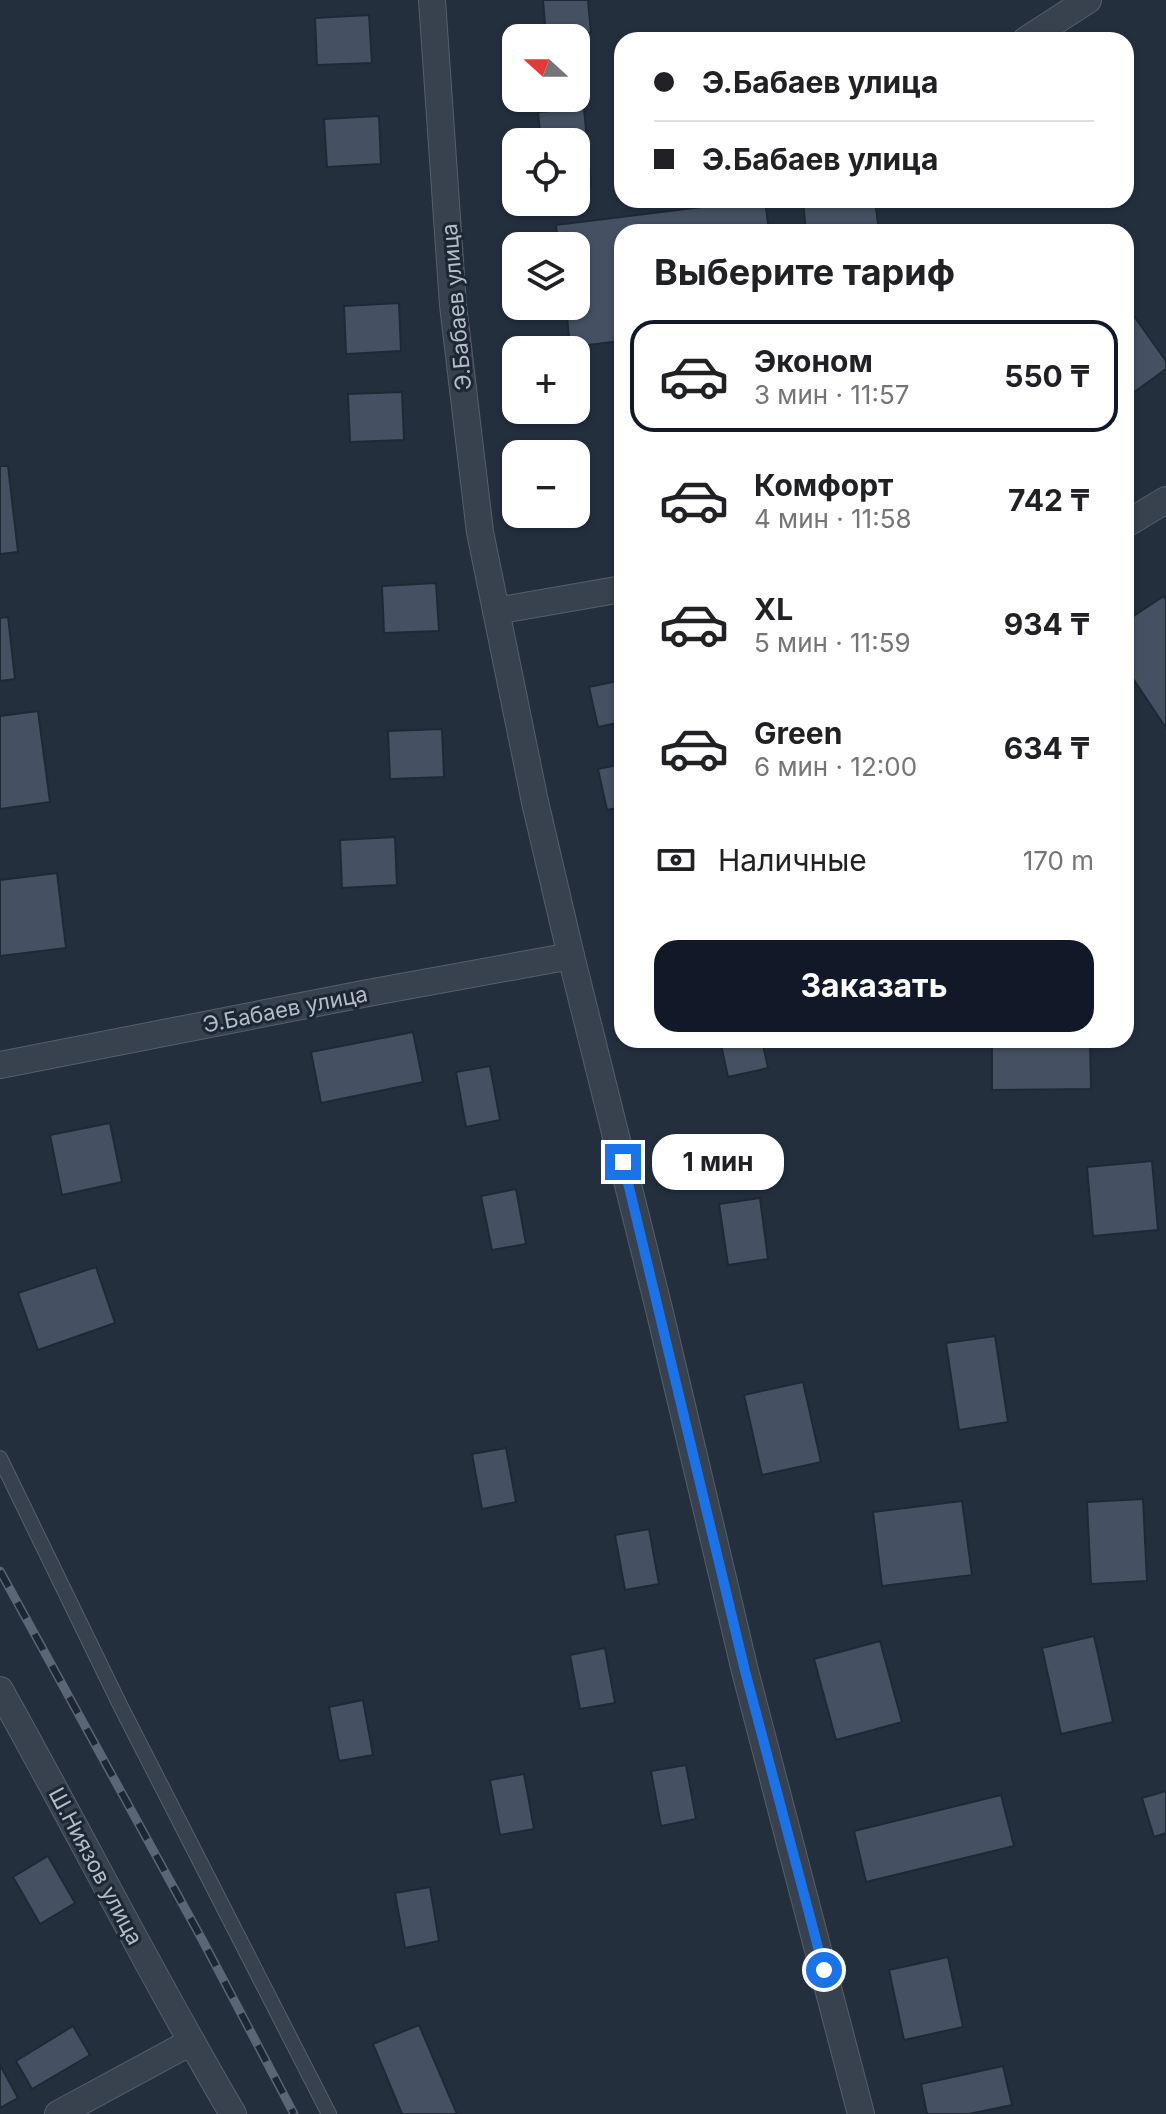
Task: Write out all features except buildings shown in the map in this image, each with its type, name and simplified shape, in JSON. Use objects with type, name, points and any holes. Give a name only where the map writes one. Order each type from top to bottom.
[{"type":"street","name":"Э.Бабаев улица","points":[[432,0],[453,305],[480,532],[496,611],[535,802],[571,956],[745,1671],[861,2114]]},
{"type":"street","points":[[1038,32],[1088,0]]},
{"type":"street","points":[[1134,519],[1166,500]]},
{"type":"street","points":[[496,611],[614,590]]},
{"type":"street","name":"Э.Бабаев улица","points":[[0,1065],[571,956]]},
{"type":"street","name":"Ш.Ниязов улица","points":[[0,1690],[233,2114]]},
{"type":"street","points":[[58,2114],[191,2042]]},
{"type":"lane","points":[[0,1458],[120,1705],[329,2114]]},
{"type":"railway","points":[[0,1571],[294,2114]]},
{"type":"route","points":[[623,1162],[745,1671],[824,1970]]}]
